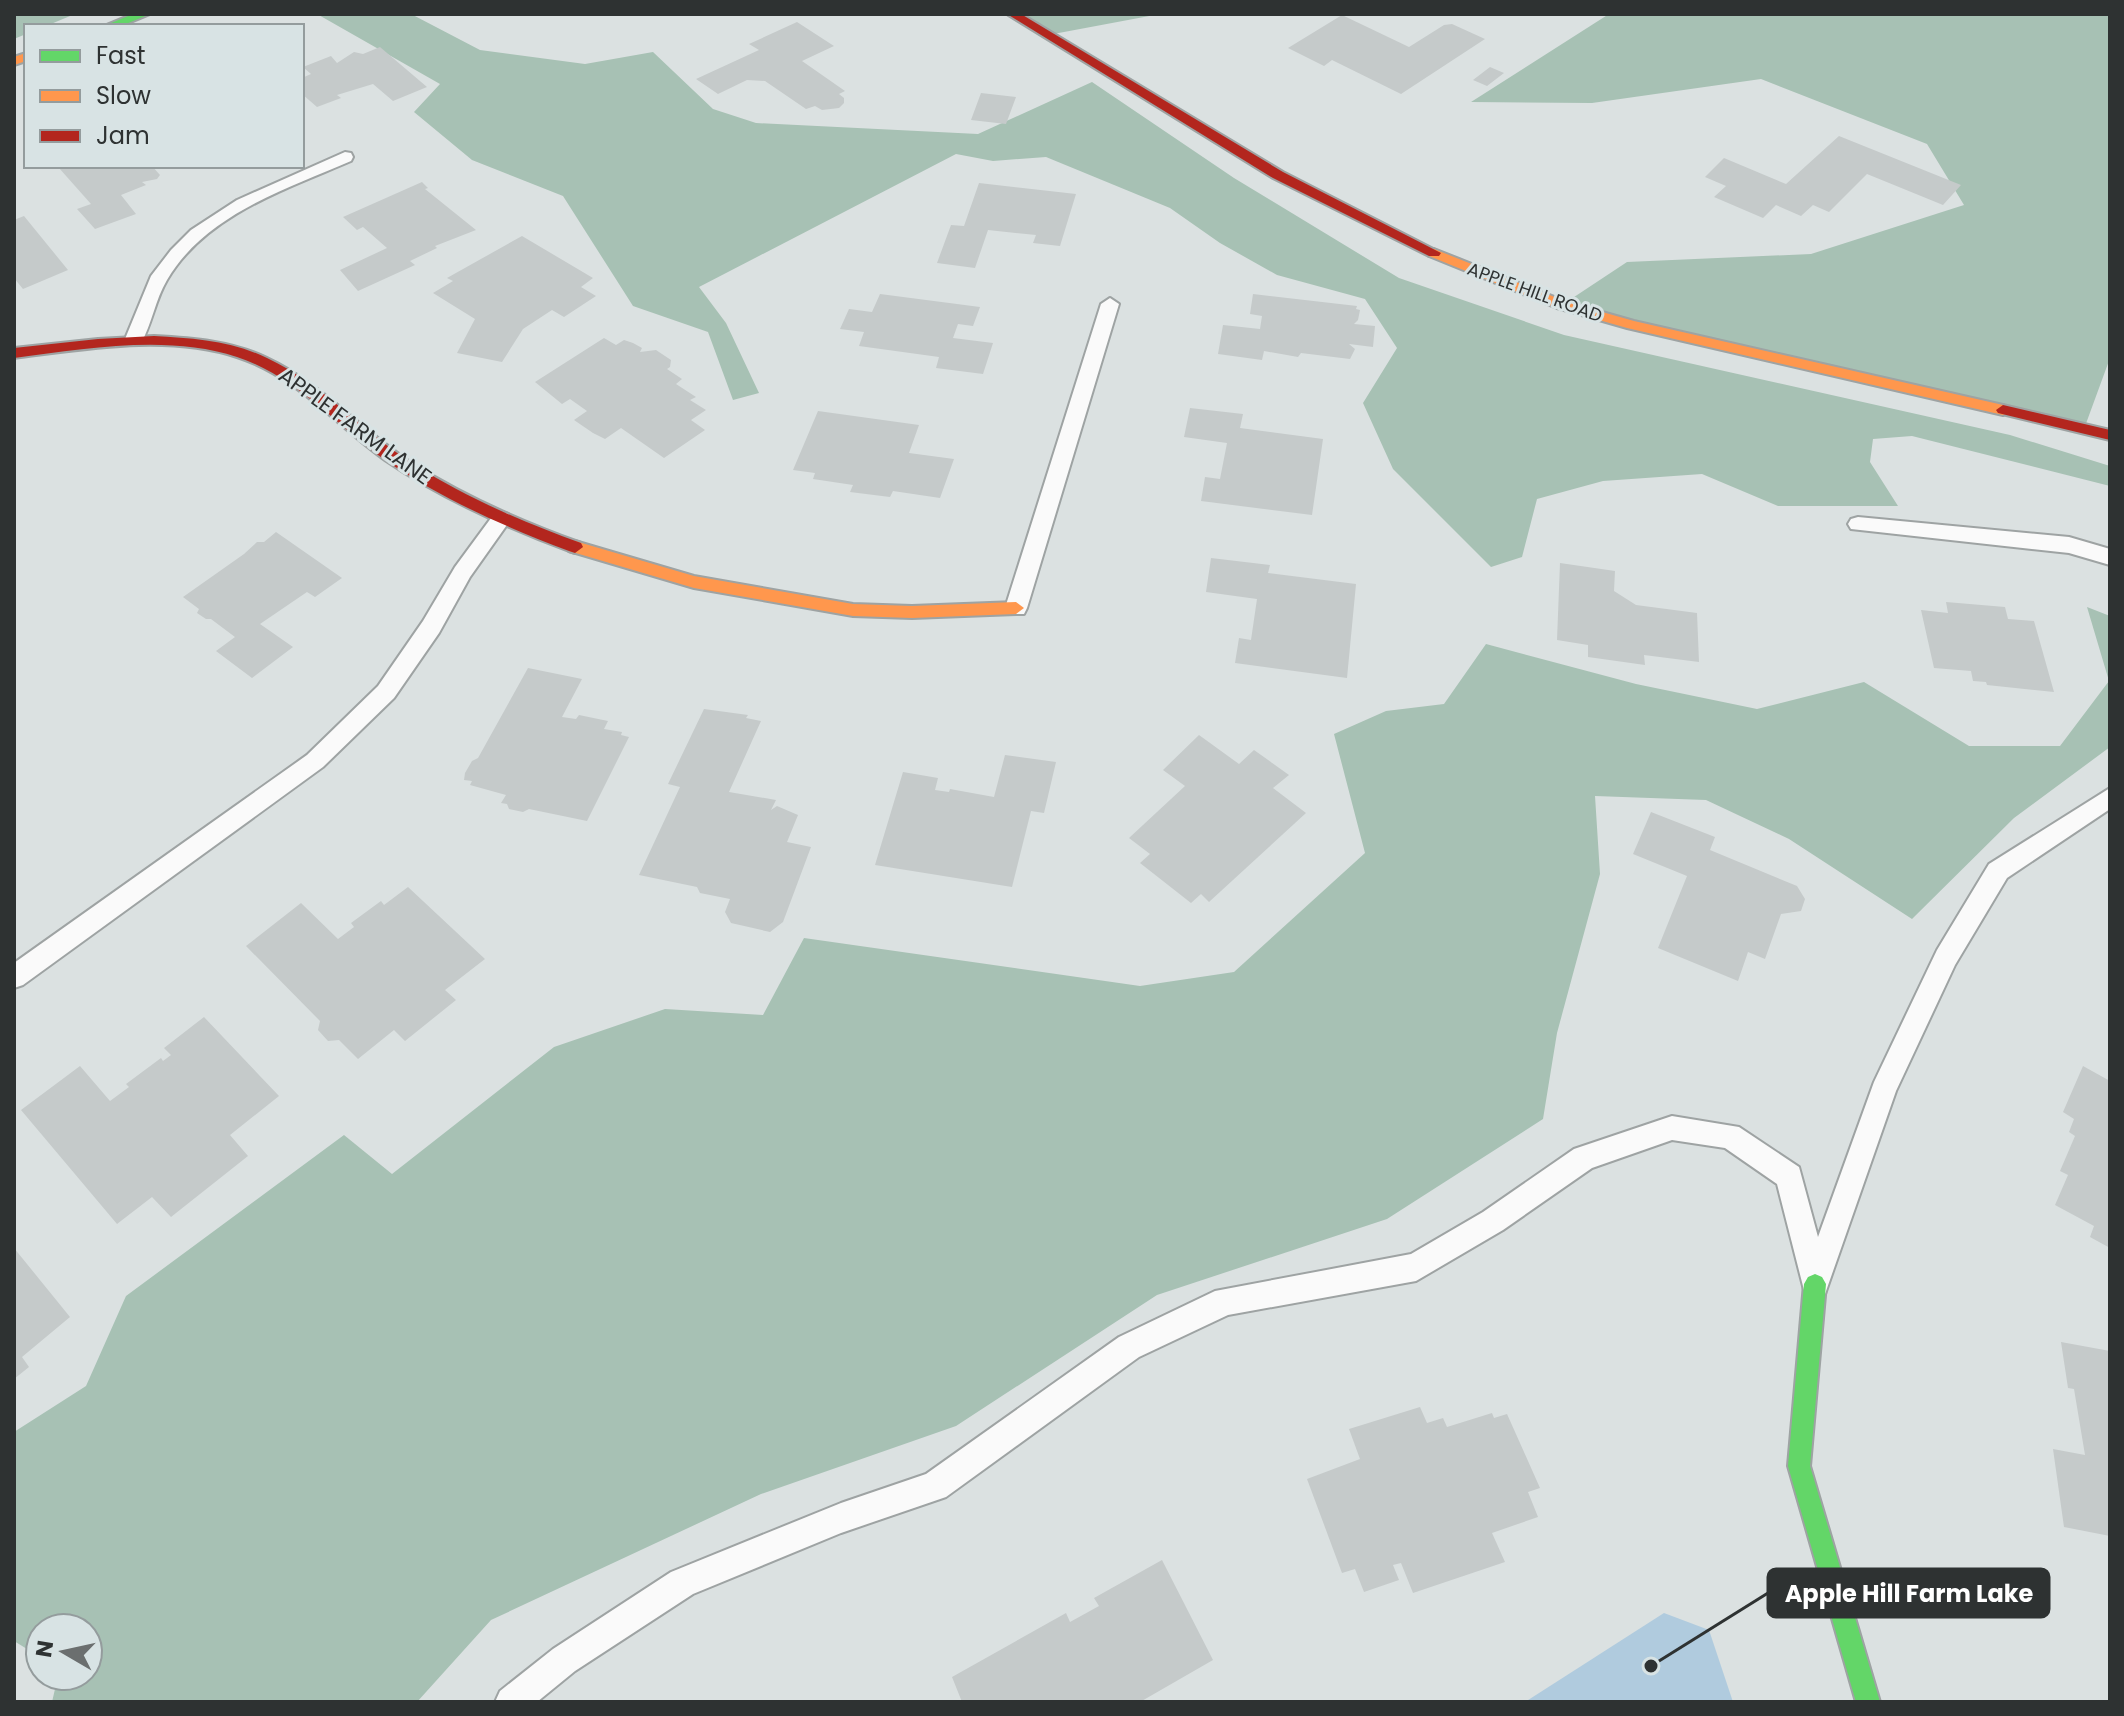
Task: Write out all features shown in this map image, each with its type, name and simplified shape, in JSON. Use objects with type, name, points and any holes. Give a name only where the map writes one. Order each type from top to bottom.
[{"type":"street","points":[[116,24],[144,14]]},
{"type":"street","name":"APPLE HILL ROAD","points":[[1013,14],[1278,175],[1480,274],[1562,305],[1632,325],[2110,435]]},
{"type":"street","name":"APPLE FARM LANE","points":[[14,353],[100,340],[204,343],[243,353],[277,368],[302,384],[373,443],[426,479],[501,519],[590,554],[642,570],[756,596],[877,612],[1016,608]]},
{"type":"street","points":[[1815,1284],[1799,1466],[1868,1702]]},
{"type":"lane","points":[[134,339],[159,277],[193,235],[242,204],[345,157]]},
{"type":"lane","points":[[1016,608],[1110,304]]},
{"type":"lane","points":[[14,977],[315,761],[386,692],[431,627],[462,572],[501,519]]},
{"type":"lane","points":[[1858,524],[2069,545],[2110,557]]},
{"type":"lane","points":[[1815,1284],[1883,1090],[1946,958],[1998,871],[2110,797]]},
{"type":"lane","points":[[511,1702],[564,1660],[682,1583],[841,1518],[935,1486],[1129,1347],[1225,1301],[1416,1267],[1493,1221],[1584,1158],[1672,1128],[1730,1136],[1789,1176],[1815,1284]]},
{"type":"green space","points":[[14,14],[75,14],[51,24],[24,24],[24,35],[14,39]]},
{"type":"green space","points":[[317,14],[411,14],[480,50],[585,64],[653,52],[713,109],[756,123],[978,134],[1092,82],[1234,178],[1399,278],[1564,335],[2010,435],[2110,466],[2110,486],[1912,436],[1873,439],[1870,462],[1898,506],[1778,506],[1702,474],[1603,481],[1537,499],[1522,557],[1491,567],[1393,469],[1363,403],[1397,348],[1365,299],[1277,275],[1220,243],[1170,208],[1046,157],[993,161],[956,154],[699,287],[726,323],[759,393],[733,400],[708,332],[633,306],[563,196],[472,160],[414,112],[440,84]]},
{"type":"green space","points":[[1013,14],[1160,14],[1048,35]]},
{"type":"green space","points":[[1609,14],[2110,14],[2110,358],[2084,429],[1562,305],[1627,262],[1811,254],[1964,205],[1927,144],[1761,79],[1592,103],[1471,102]]},
{"type":"green space","points":[[2087,607],[2110,616],[2110,747],[2014,818],[1912,919],[1789,839],[1706,800],[1595,796],[1600,874],[1557,1033],[1543,1119],[1387,1219],[1157,1295],[956,1426],[761,1494],[491,1620],[417,1702],[52,1702],[54,1692],[104,1692],[104,1612],[24,1612],[24,1647],[14,1641],[14,1432],[86,1386],[126,1296],[344,1135],[392,1174],[554,1047],[665,1009],[763,1015],[804,938],[1140,986],[1234,972],[1365,853],[1334,734],[1386,711],[1444,704],[1486,644],[1636,684],[1757,709],[1864,682],[1969,746],[2060,746],[2109,681]]},
{"type":"water","points":[[1664,1613],[1709,1630],[1733,1702],[1525,1702]]},
{"type":"building","points":[[1342,15],[1409,47],[1444,25],[1452,24],[1485,39],[1401,94],[1332,60],[1324,66],[1288,48]]},
{"type":"building","points":[[797,22],[834,46],[802,61],[845,91],[839,94],[844,98],[844,103],[839,108],[822,110],[815,106],[806,109],[765,81],[747,80],[718,94],[696,79],[759,50],[749,44]]},
{"type":"building","points":[[380,47],[427,87],[393,101],[373,84],[337,95],[341,98],[317,107],[304,96],[304,77],[311,74],[304,67],[331,56],[337,63],[354,52],[363,54]]},
{"type":"building","points":[[1490,67],[1504,73],[1487,86],[1473,80]]},
{"type":"building","points":[[981,93],[1016,97],[1006,124],[971,120]]},
{"type":"building","points":[[1839,136],[1961,185],[1943,205],[1867,174],[1829,212],[1813,205],[1801,216],[1776,205],[1763,218],[1714,197],[1726,186],[1705,177],[1724,158],[1786,184]]},
{"type":"building","points":[[59,168],[154,168],[160,175],[157,179],[142,182],[146,185],[121,195],[136,214],[95,229],[77,209],[91,204]]},
{"type":"building","points":[[422,182],[428,188],[425,189],[476,230],[435,246],[437,248],[410,261],[415,265],[358,291],[340,270],[387,248],[363,227],[357,230],[343,217]]},
{"type":"building","points":[[979,183],[1076,194],[1060,246],[1033,243],[1036,235],[988,230],[975,268],[937,263],[951,225],[964,226]]},
{"type":"building","points":[[24,216],[68,270],[23,289],[14,278],[14,220]]},
{"type":"building","points":[[522,236],[593,278],[581,287],[596,296],[564,317],[552,310],[523,329],[502,362],[457,353],[475,319],[433,293],[453,281],[447,278]]},
{"type":"building","points":[[880,294],[980,307],[973,326],[958,324],[953,338],[993,343],[983,374],[936,368],[939,357],[859,346],[864,332],[840,329],[849,309],[872,312]]},
{"type":"building","points":[[1253,294],[1357,306],[1356,309],[1360,310],[1354,324],[1375,326],[1373,347],[1349,344],[1355,349],[1350,359],[1301,353],[1298,357],[1264,351],[1262,360],[1218,354],[1223,325],[1260,329],[1262,316],[1250,314]]},
{"type":"building","points":[[604,338],[616,345],[624,340],[633,343],[642,348],[640,352],[656,350],[671,360],[667,369],[682,379],[676,384],[696,397],[690,400],[706,410],[691,420],[705,430],[664,458],[621,428],[605,439],[593,433],[574,420],[587,411],[570,399],[562,404],[535,382]]},
{"type":"building","points":[[1190,408],[1243,414],[1240,428],[1323,439],[1312,515],[1201,501],[1205,477],[1220,479],[1227,443],[1184,437]]},
{"type":"building","points":[[818,411],[919,425],[909,453],[954,459],[940,498],[893,491],[890,497],[850,492],[853,485],[813,479],[815,473],[793,470]]},
{"type":"building","points":[[276,532],[342,578],[315,597],[307,592],[260,624],[293,647],[252,678],[216,651],[235,637],[211,619],[197,613],[199,609],[183,597],[257,542],[264,542]]},
{"type":"building","points":[[1211,558],[1270,565],[1268,573],[1356,584],[1347,678],[1235,663],[1239,638],[1251,640],[1257,599],[1206,592]]},
{"type":"building","points":[[1560,563],[1615,571],[1614,591],[1636,605],[1697,613],[1699,662],[1644,655],[1645,665],[1588,657],[1588,645],[1557,640]]},
{"type":"building","points":[[1946,602],[2005,607],[2008,619],[2034,621],[2054,692],[1987,685],[1986,682],[1973,681],[1971,671],[1934,668],[1921,610],[1948,613]]},
{"type":"building","points":[[528,668],[582,679],[562,717],[576,719],[579,715],[608,721],[604,729],[622,732],[621,735],[629,737],[587,821],[529,809],[523,812],[509,809],[507,804],[501,803],[506,795],[470,785],[472,781],[464,780],[465,773],[472,761],[478,758]]},
{"type":"building","points":[[704,709],[748,715],[746,718],[761,721],[729,792],[776,800],[771,810],[777,806],[798,815],[787,842],[811,847],[783,922],[770,932],[731,923],[725,912],[730,899],[700,893],[697,887],[639,875],[680,787],[668,784]]},
{"type":"building","points":[[1199,735],[1239,764],[1254,750],[1289,775],[1273,788],[1306,813],[1209,902],[1201,894],[1191,903],[1140,863],[1150,854],[1129,838],[1185,786],[1163,770]]},
{"type":"building","points":[[1005,755],[1056,762],[1044,813],[1031,811],[1012,887],[875,865],[903,772],[938,778],[935,790],[949,792],[950,789],[994,797]]},
{"type":"building","points":[[1651,812],[1715,837],[1710,850],[1797,886],[1805,899],[1801,911],[1781,914],[1765,959],[1748,952],[1738,981],[1658,948],[1687,876],[1633,854]]},
{"type":"building","points":[[408,887],[485,959],[445,990],[456,1000],[405,1041],[394,1030],[358,1059],[339,1040],[328,1041],[318,1030],[320,1021],[246,946],[301,903],[338,939],[354,927],[351,923],[381,901],[384,905]]},
{"type":"building","points":[[204,1017],[279,1096],[230,1135],[248,1156],[171,1217],[152,1197],[117,1224],[21,1110],[80,1066],[110,1101],[129,1087],[126,1084],[161,1058],[163,1061],[171,1055],[164,1048]]},
{"type":"building","points":[[2083,1066],[2110,1081],[2110,1248],[2090,1237],[2094,1226],[2055,1205],[2068,1175],[2060,1171],[2075,1136],[2069,1132],[2074,1119],[2063,1112]]},
{"type":"building","points":[[14,1248],[70,1317],[22,1357],[29,1367],[14,1379]]},
{"type":"building","points":[[2061,1342],[2110,1351],[2110,1536],[2064,1527],[2053,1449],[2085,1455],[2074,1389],[2068,1388]]},
{"type":"building","points":[[1420,1407],[1427,1423],[1443,1418],[1447,1427],[1492,1413],[1494,1418],[1507,1414],[1540,1488],[1528,1492],[1538,1517],[1492,1533],[1505,1562],[1413,1593],[1401,1563],[1393,1565],[1399,1580],[1364,1592],[1355,1569],[1342,1573],[1307,1479],[1360,1459],[1349,1429]]},
{"type":"building","points":[[1162,1560],[1213,1660],[1140,1702],[962,1702],[952,1677],[1066,1613],[1070,1622],[1099,1606],[1094,1598]]},
{"type":"traffic: fast","points":[[116,24],[144,14]]},
{"type":"traffic: fast","points":[[1815,1284],[1799,1466],[1868,1702]]},
{"type":"traffic: slow","points":[[14,61],[24,58]]},
{"type":"traffic: slow","points":[[1434,253],[1562,305],[1632,325],[2003,410]]},
{"type":"traffic: slow","points":[[575,547],[694,582],[853,610],[912,612],[1016,608]]},
{"type":"traffic: jam","points":[[1013,14],[1278,175],[1434,253]]},
{"type":"traffic: jam","points":[[14,353],[126,341],[182,342],[238,352],[280,370],[389,455],[433,483],[502,518],[575,547]]},
{"type":"traffic: jam","points":[[2003,410],[2110,435]]},
{"type":"place","name":"Apple Hill Farm Lake","points":[[1651,1666]]}]
